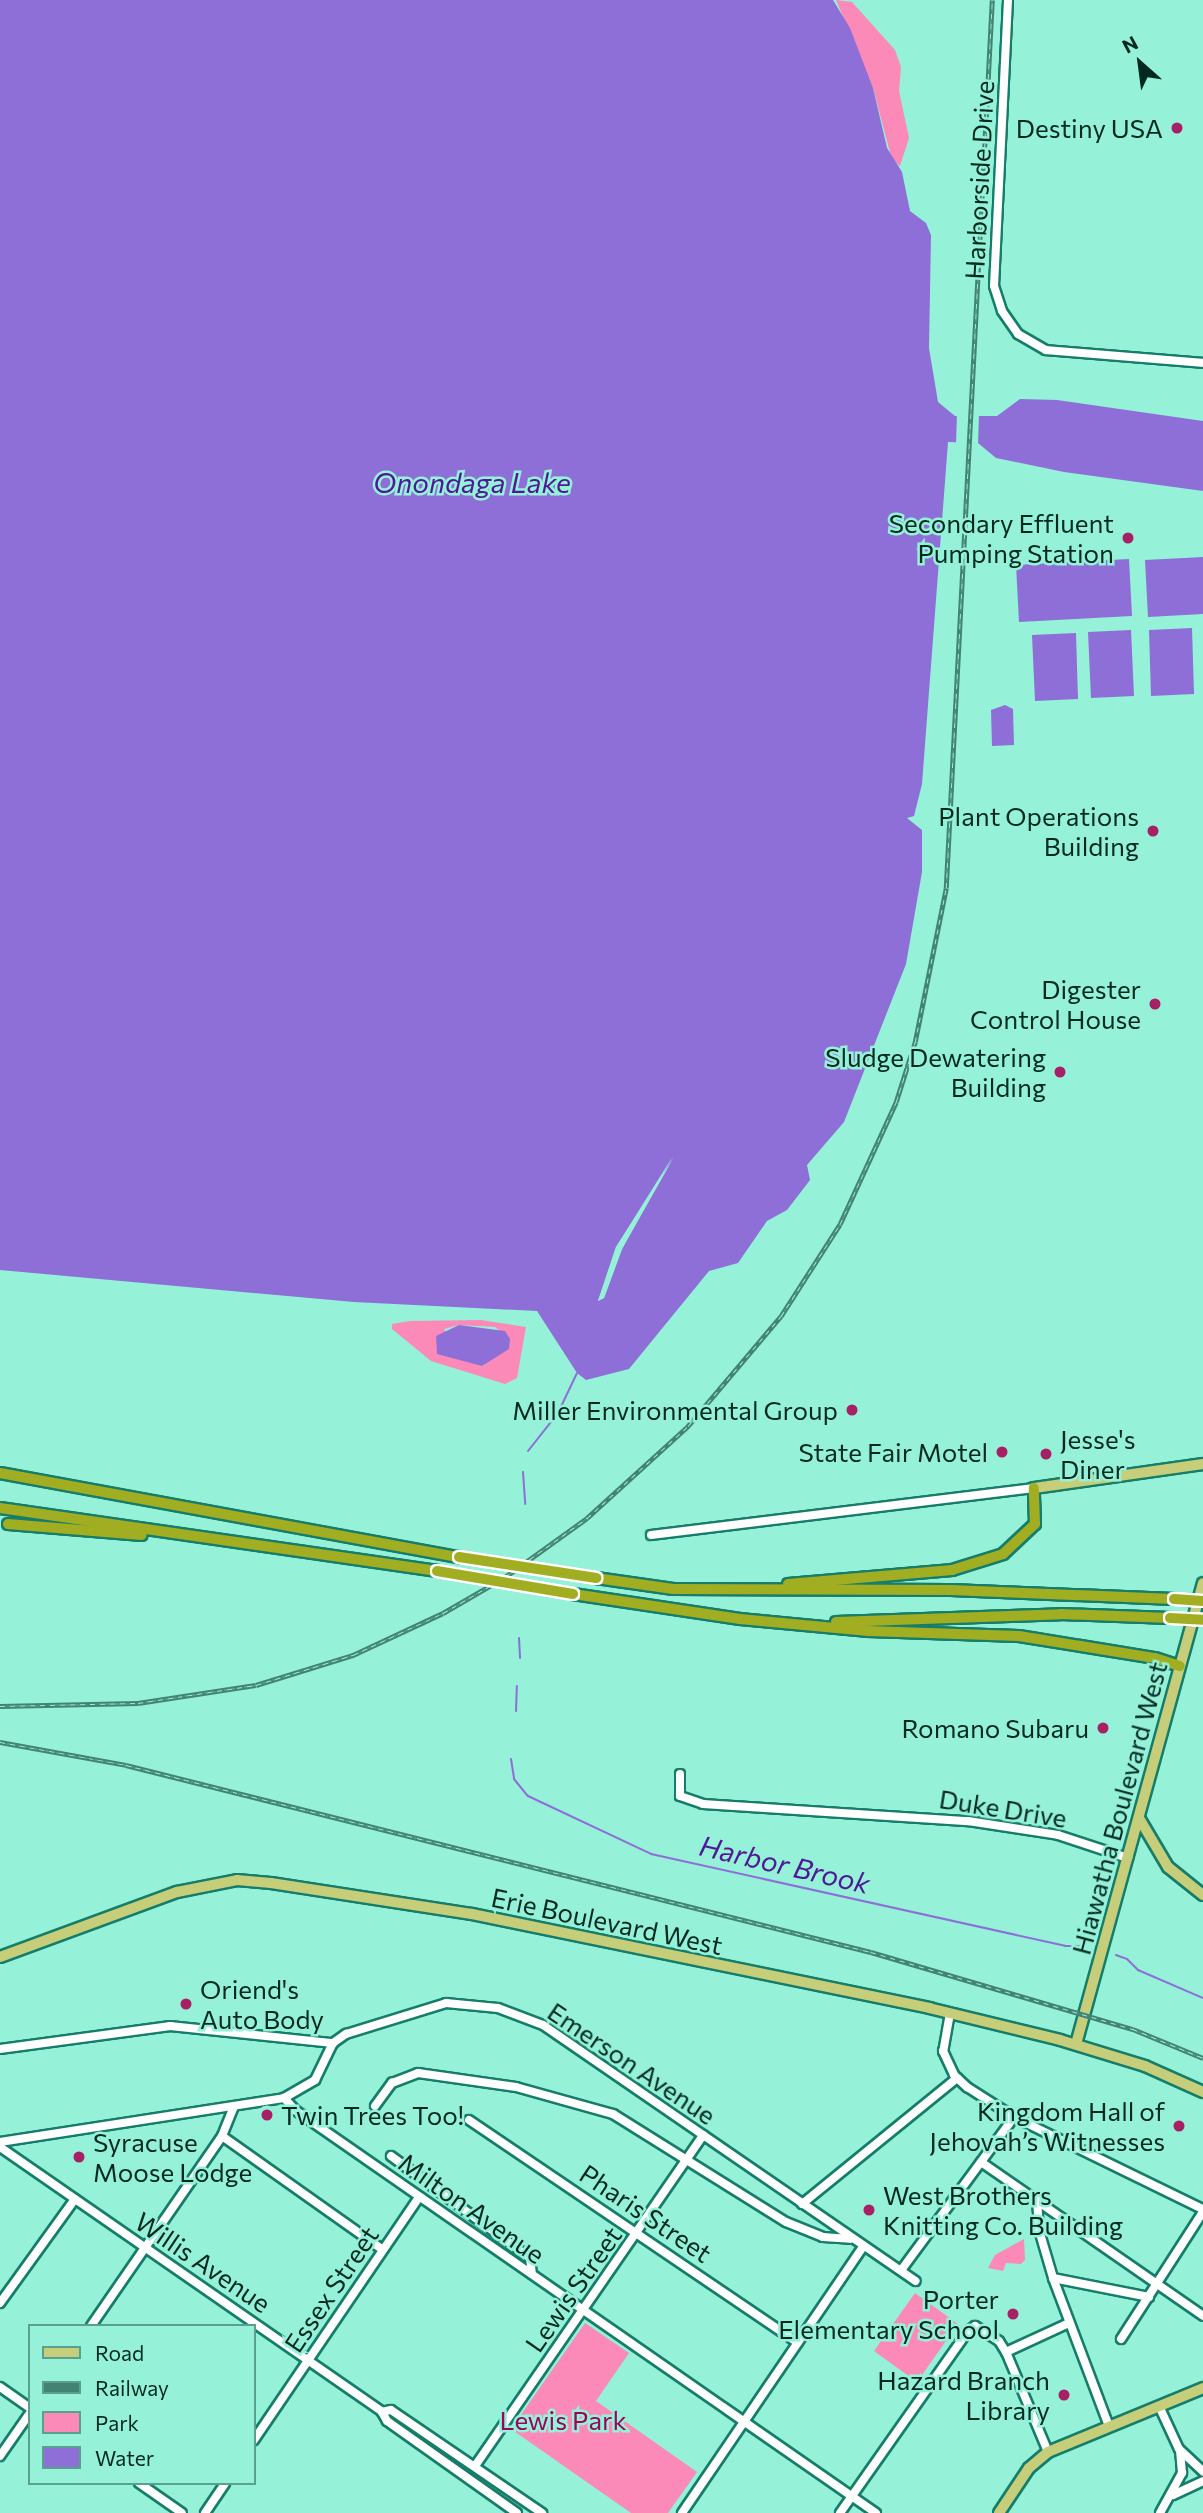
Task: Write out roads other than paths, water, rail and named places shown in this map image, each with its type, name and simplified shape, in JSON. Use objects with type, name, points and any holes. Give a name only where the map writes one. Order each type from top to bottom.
[{"type":"highway","points":[[0,1473],[459,1557],[673,1589],[951,1590],[1203,1601]]},
{"type":"highway","points":[[733,1591],[915,1575],[978,1563],[1003,1554],[1027,1535],[1037,1513],[1034,1488]]},
{"type":"highway","points":[[0,1508],[437,1571],[701,1615],[868,1631],[1019,1636],[1156,1658],[1180,1667]]},
{"type":"highway","points":[[4,1523],[113,1534],[187,1535]]},
{"type":"highway","points":[[787,1622],[1061,1614],[1203,1620]]},
{"type":"main road","points":[[1034,1488],[1203,1464]]},
{"type":"main road","name":"Hiawatha Boulevard West","points":[[1076,2044],[1203,1583]]},
{"type":"main road","points":[[1139,1818],[1168,1867],[1203,1895]]},
{"type":"main road","name":"Erie Boulevard West","points":[[0,1957],[177,1892],[237,1880],[359,1894],[472,1914],[950,2013],[1076,2044],[1203,2092]]},
{"type":"main road","points":[[999,2513],[1029,2468],[1048,2452],[1203,2388]]},
{"type":"street","name":"Harborside Drive","points":[[1009,0],[994,286],[1002,311],[1018,334],[1046,350],[1203,363]]},
{"type":"street","points":[[651,1535],[1034,1488]]},
{"type":"street","name":"Duke Drive","points":[[680,1774],[678,1791],[685,1801],[767,1810],[869,1813],[1013,1827],[1058,1835],[1128,1858]]},
{"type":"street","name":"Emerson Avenue","points":[[333,2043],[346,2034],[423,2007],[460,2003],[498,2008],[543,2025],[850,2239],[902,2269],[916,2281]]},
{"type":"street","points":[[950,2013],[943,2051],[957,2078],[1014,2117],[1203,2211],[1121,2339]]},
{"type":"street","points":[[0,2049],[170,2026],[333,2043],[315,2080],[284,2098],[0,2144]]},
{"type":"street","points":[[375,2106],[392,2083],[413,2073],[495,2082],[612,2114],[786,2222],[823,2237],[850,2239]]},
{"type":"street","points":[[802,2204],[957,2078]]},
{"type":"street","name":"Milton Avenue","points":[[284,2098],[295,2110],[419,2197],[876,2513]]},
{"type":"street","points":[[92,2324],[222,2136],[234,2107]]},
{"type":"street","points":[[902,2269],[1014,2117]]},
{"type":"street","name":"Pharis Street","points":[[469,2120],[798,2343]]},
{"type":"street","name":"Lewis Street","points":[[475,2466],[639,2233],[703,2135]]},
{"type":"street","points":[[222,2136],[383,2250]]},
{"type":"street","name":"Willis Avenue","points":[[0,2144],[255,2324]]},
{"type":"street","points":[[391,2156],[530,2258],[532,2274]]},
{"type":"street","points":[[981,2162],[1203,2316]]},
{"type":"street","name":"Essex Street","points":[[256,2437],[419,2197]]},
{"type":"street","points":[[0,2303],[75,2199]]},
{"type":"street","points":[[1037,2200],[1038,2230],[1053,2278],[1109,2426]]},
{"type":"street","points":[[682,2513],[863,2247]]},
{"type":"street","points":[[1053,2278],[1149,2297]]},
{"type":"street","points":[[1006,2352],[1069,2323]]},
{"type":"street","name":"Willis Avenue","points":[[256,2324],[382,2412],[387,2421],[517,2513]]},
{"type":"street","points":[[840,2513],[967,2332],[975,2326],[999,2341],[1006,2352],[1048,2452]]},
{"type":"street","points":[[0,2387],[28,2408]]},
{"type":"street","points":[[1159,2406],[1179,2449],[1182,2473],[1160,2513]]},
{"type":"street","name":"Willis Avenue","points":[[382,2412],[391,2410],[542,2513]]},
{"type":"street","points":[[0,2456],[28,2413]]},
{"type":"street","points":[[1179,2449],[1203,2471]]},
{"type":"street","points":[[1170,2497],[1203,2481]]},
{"type":"street","points":[[142,2485],[182,2513]]},
{"type":"street","points":[[205,2513],[224,2485]]},
{"type":"water","name":"Onondaga Lake","points":[[0,0],[833,0],[850,28],[873,88],[887,148],[902,172],[910,211],[926,223],[931,235],[929,348],[938,402],[955,416],[997,416],[1020,399],[1057,400],[1203,421],[1203,491],[1064,472],[996,458],[978,443],[948,442],[922,784],[914,816],[907,818],[922,830],[922,872],[906,964],[844,1122],[807,1165],[810,1180],[787,1210],[767,1221],[738,1263],[709,1271],[629,1369],[586,1380],[577,1373],[537,1311],[354,1302],[0,1270]],"holes":[[[674,1157],[622,1249],[604,1298],[598,1301],[616,1247]]]},
{"type":"water","points":[[1203,557],[1203,614],[1148,617],[1145,560]]},
{"type":"water","points":[[1129,559],[1132,616],[1019,622],[1016,565]]},
{"type":"water","points":[[1192,628],[1194,694],[1151,696],[1149,630]]},
{"type":"water","points":[[1131,630],[1134,696],[1091,698],[1088,632]]},
{"type":"water","points":[[1076,633],[1078,699],[1035,701],[1032,635]]},
{"type":"water","points":[[1005,705],[1013,709],[1014,745],[992,746],[991,710]]},
{"type":"water","points":[[459,1325],[505,1331],[510,1339],[509,1349],[482,1366],[437,1354],[436,1336]]},
{"type":"waterway","name":"Harbor Brook","points":[[528,1451],[558,1413],[577,1373]]},
{"type":"waterway","name":"Harbor Brook","points":[[523,1472],[525,1504]]},
{"type":"waterway","name":"Harbor Brook","points":[[519,1638],[520,1658]]},
{"type":"waterway","name":"Harbor Brook","points":[[516,1711],[517,1686]]},
{"type":"waterway","name":"Harbor Brook","points":[[511,1759],[514,1779],[528,1796],[651,1854],[1065,1946],[1085,1946]]},
{"type":"waterway","name":"Harbor Brook","points":[[1116,1955],[1127,1959],[1138,1970],[1203,1998]]},
{"type":"railway","points":[[0,1706],[138,1703],[256,1685],[353,1655],[443,1613],[505,1577],[587,1518],[688,1426],[781,1316],[840,1224],[896,1102],[915,1042],[946,888],[992,0]]},
{"type":"railway","points":[[0,1742],[126,1765],[871,1952],[1133,2029],[1203,2058]]},
{"type":"place","name":"Destiny USA","points":[[1177,128]]},
{"type":"place","name":"Secondary Effluent Pumping Station","points":[[1128,538]]},
{"type":"place","name":"Plant Operations Building","points":[[1153,831]]},
{"type":"place","name":"Digester Control House","points":[[1155,1004]]},
{"type":"place","name":"Sludge Dewatering Building","points":[[1060,1072]]},
{"type":"place","name":"Miller Environmental Group","points":[[852,1410]]},
{"type":"place","name":"State Fair Motel","points":[[1002,1452]]},
{"type":"place","name":"Jesse's Diner","points":[[1046,1454]]},
{"type":"place","name":"Romano Subaru","points":[[1103,1728]]},
{"type":"place","name":"Oriend's Auto Body","points":[[186,2004]]},
{"type":"place","name":"Twin Trees Too!","points":[[267,2115]]},
{"type":"place","name":"Kingdom Hall of Jehovah’s Witnesses","points":[[1179,2126]]},
{"type":"place","name":"Syracuse Moose Lodge","points":[[79,2157]]},
{"type":"place","name":"West Brothers Knitting Co. Building","points":[[869,2210]]},
{"type":"place","name":"Porter Elementary School","points":[[1013,2314]]},
{"type":"place","name":"Hazard Branch Library","points":[[1064,2395]]},
{"type":"park label","name":"Lewis Park","points":[[563,2420]]}]
